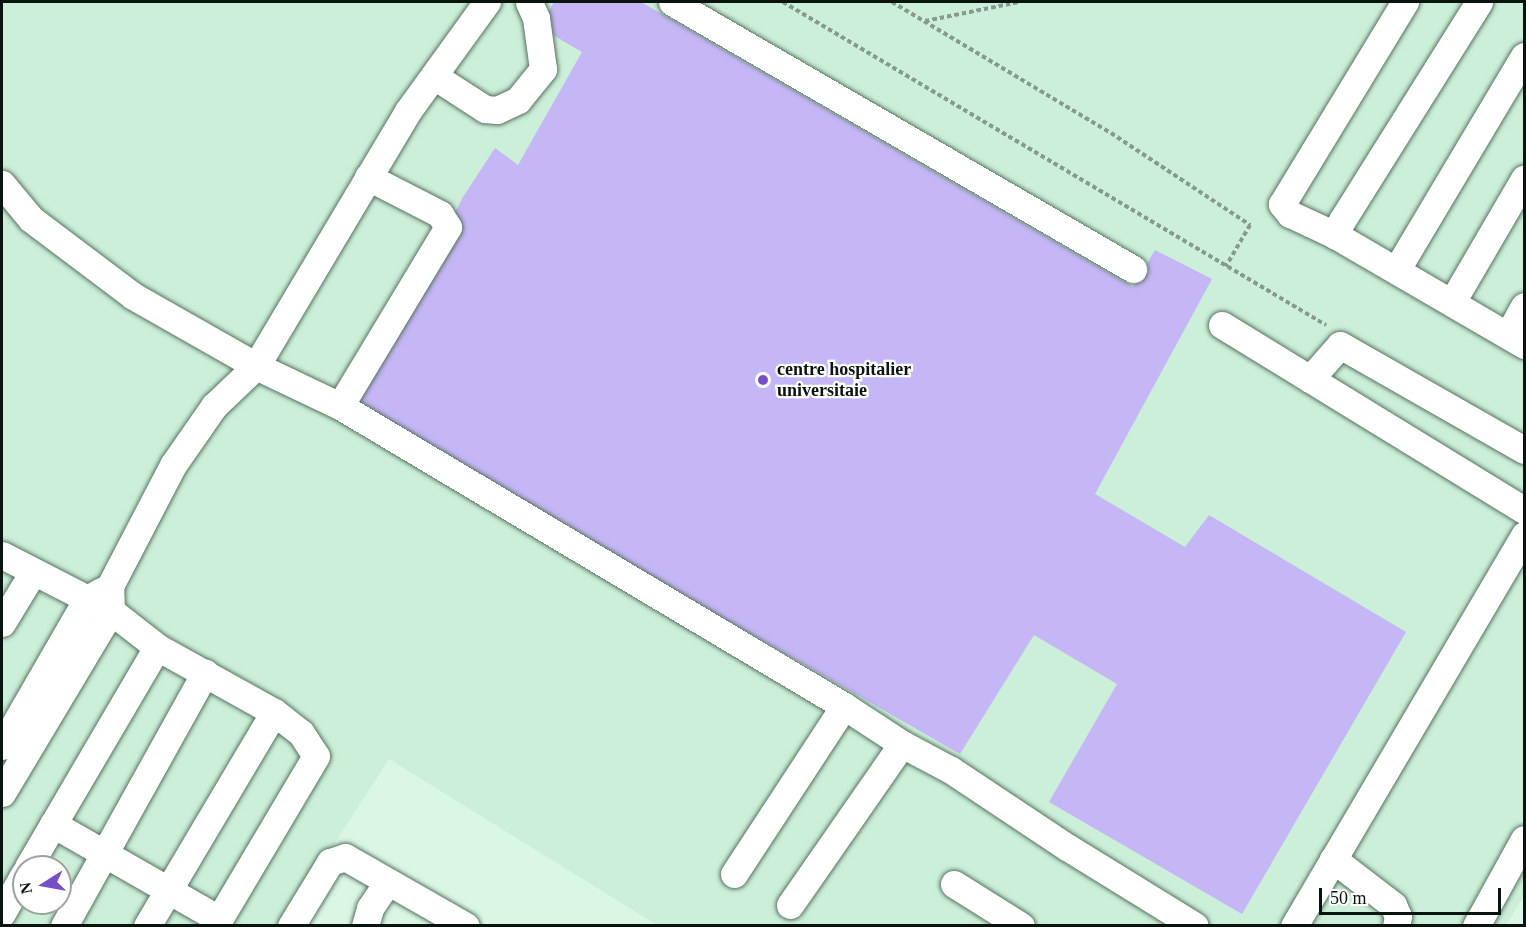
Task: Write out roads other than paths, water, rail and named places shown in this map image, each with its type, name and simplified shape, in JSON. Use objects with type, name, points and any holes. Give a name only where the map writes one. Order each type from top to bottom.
[{"type":"lane","points":[[2,793],[173,465],[213,406],[256,366],[408,111],[488,2]]},
{"type":"lane","points":[[434,76],[485,109],[497,110],[518,100],[543,69],[543,51],[537,18],[529,2]]},
{"type":"lane","points":[[672,2],[1134,269]]},
{"type":"lane","points":[[1405,2],[1282,204],[1290,214],[1335,235],[1397,269],[1516,340],[1524,306]]},
{"type":"lane","points":[[1335,235],[1341,220],[1479,2]]},
{"type":"lane","points":[[1397,269],[1524,56]]},
{"type":"lane","points":[[340,406],[448,227],[440,214],[368,177]]},
{"type":"lane","points":[[1452,302],[1524,179]]},
{"type":"lane","points":[[2,184],[31,219],[133,296],[256,366],[340,406],[844,706],[902,744],[951,770],[1067,847],[1195,926]]},
{"type":"lane","points":[[1222,325],[1524,510]]},
{"type":"lane","points":[[1310,379],[1340,345],[1524,450]]},
{"type":"lane","points":[[1294,926],[1524,535]]},
{"type":"lane","points":[[2,555],[33,572],[102,599],[157,647],[274,712],[301,733],[316,756],[217,922],[169,888],[53,824]]},
{"type":"lane","points":[[2,623],[33,572]]},
{"type":"lane","points":[[2,746],[102,599]]},
{"type":"lane","points":[[35,855],[157,647]]},
{"type":"lane","points":[[64,926],[205,673]]},
{"type":"lane","points":[[734,874],[844,706]]},
{"type":"lane","points":[[147,926],[274,712]]},
{"type":"lane","points":[[790,905],[902,744]]},
{"type":"lane","points":[[1476,926],[1524,839]]},
{"type":"lane","points":[[291,926],[330,862],[338,858],[352,860],[387,883],[428,916],[466,926]]},
{"type":"lane","points":[[1333,859],[1393,905],[1398,916],[1396,926]]},
{"type":"lane","points":[[365,926],[370,908],[387,883]]},
{"type":"lane","points":[[954,884],[1021,926]]},
{"type":"lane","points":[[2,913],[12,895]]},
{"type":"place","name":"centre hospitalier universitaie","points":[[763,380]]}]
